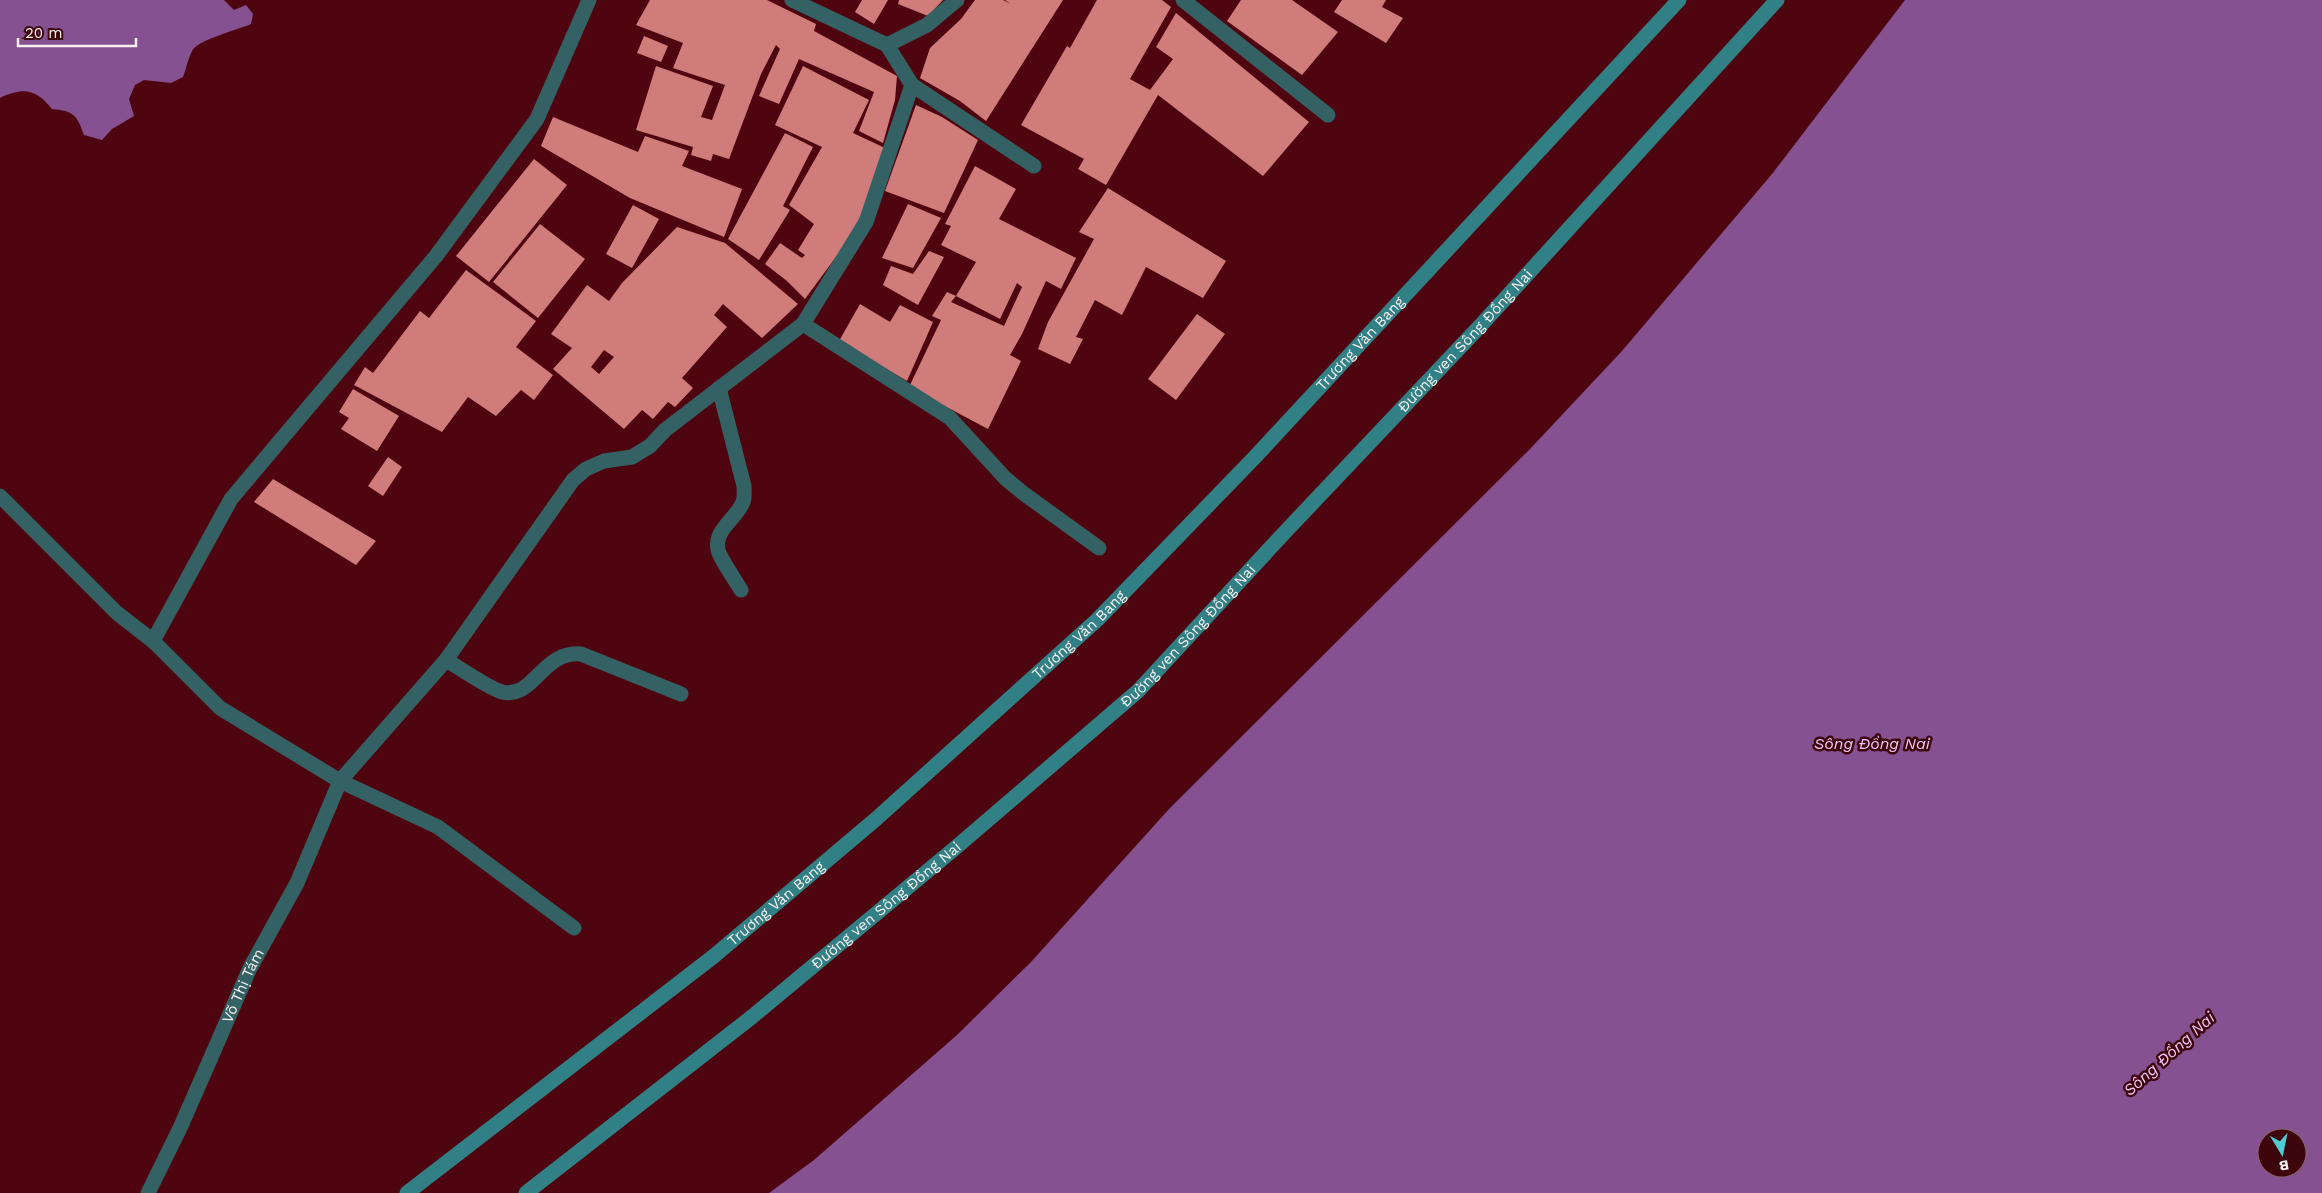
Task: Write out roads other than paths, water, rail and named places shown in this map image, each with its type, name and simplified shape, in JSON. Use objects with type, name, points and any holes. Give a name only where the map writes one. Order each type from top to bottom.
[{"type":"main road","name":"Trương Văn Bang","points":[[407,1193],[722,950],[876,820],[1097,620],[1254,458],[1679,0]]},
{"type":"main road","name":"Đường ven Sông Đồng Nai","points":[[526,1193],[753,1016],[954,849],[1138,691],[1482,324],[1777,0]]},
{"type":"street","points":[[153,641],[231,499],[436,256],[537,119],[589,0]]},
{"type":"street","points":[[792,0],[887,45],[912,86],[1034,166]]},
{"type":"street","points":[[887,45],[927,25],[957,0]]},
{"type":"street","points":[[1183,0],[1328,115]]},
{"type":"street","points":[[912,86],[866,222],[803,324],[950,418],[1005,478],[1099,548]]},
{"type":"street","name":"Võ Thị Tám","points":[[148,1193],[181,1126],[250,968],[297,883],[340,781],[446,660],[573,480],[586,469],[604,461],[632,457],[650,446],[665,430],[803,324]]},
{"type":"street","points":[[719,388],[744,486],[744,494],[743,502],[718,536],[717,544],[719,552],[741,590]]},
{"type":"street","points":[[0,496],[117,613],[153,641],[220,708],[340,781],[438,827],[574,928]]},
{"type":"street","points":[[446,660],[501,692],[512,693],[524,689],[557,658],[568,653],[581,654],[681,694]]},
{"type":"water","points":[[0,0],[224,0],[234,10],[246,5],[253,14],[251,24],[209,39],[195,47],[183,77],[171,83],[144,80],[135,85],[129,99],[134,116],[112,129],[102,140],[84,135],[74,115],[52,109],[35,94],[22,91],[0,98]]},
{"type":"water","name":"Sông Đồng Nai","points":[[1905,0],[2322,0],[2322,1193],[769,1193],[814,1160],[957,1035],[1031,962],[1170,808],[1530,449],[1622,351],[1772,174]]}]
